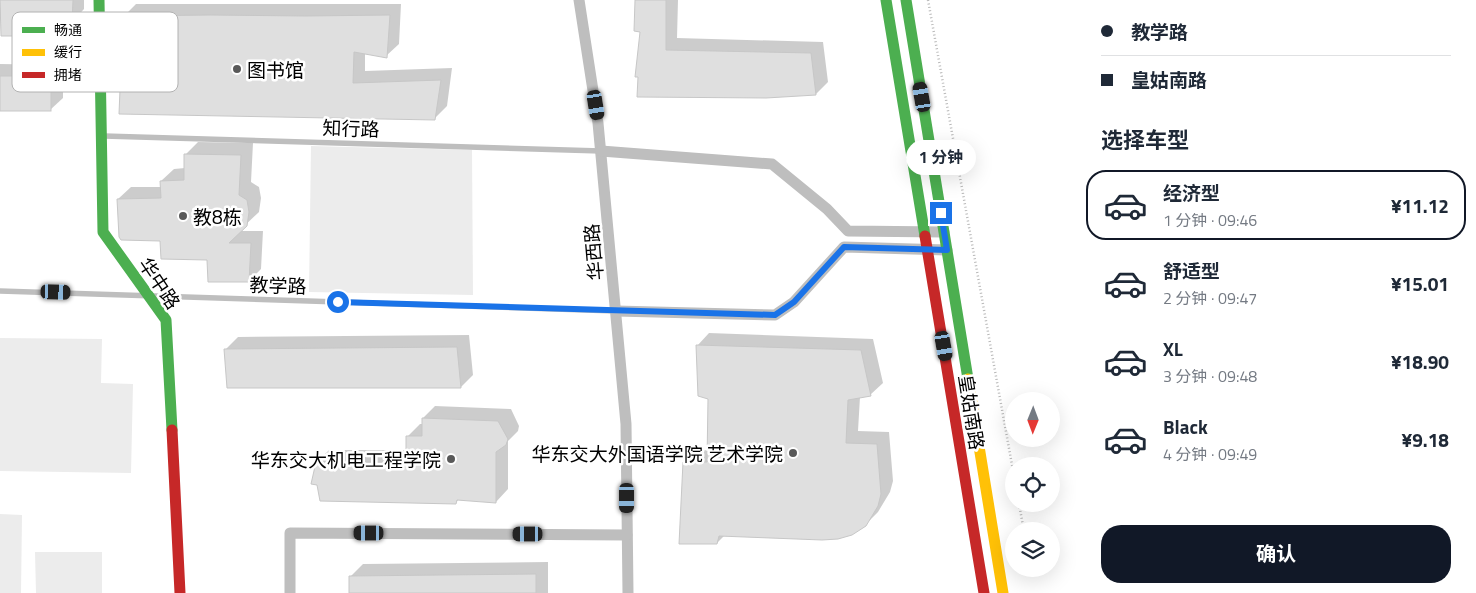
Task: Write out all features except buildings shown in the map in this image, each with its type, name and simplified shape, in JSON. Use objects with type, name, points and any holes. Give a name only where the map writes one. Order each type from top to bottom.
[{"type":"street","name":"华西路","points":[[578,0],[598,123],[626,424],[628,593]]},
{"type":"street","name":"皇姑南路","points":[[886,0],[984,593]]},
{"type":"street","name":"皇姑南路","points":[[906,0],[1003,593]]},
{"type":"street","name":"华中路","points":[[100,92],[103,232],[166,320],[180,593]]},
{"type":"street","points":[[601,151],[772,164],[827,209],[848,231],[944,232]]},
{"type":"street","points":[[616,311],[775,315],[794,302],[844,247],[947,250]]},
{"type":"street","points":[[290,593],[290,533],[627,535]]},
{"type":"lane","name":"知行路","points":[[101,136],[601,151]]},
{"type":"lane","name":"教学路","points":[[0,291],[616,311]]},
{"type":"path","points":[[928,0],[1011,457]]},
{"type":"shaded area","points":[[311,146],[472,150],[473,295],[309,292]]},
{"type":"shaded area","points":[[0,338],[102,339],[101,383],[133,384],[131,473],[0,471]]},
{"type":"shaded area","points":[[0,514],[22,515],[21,593],[0,593]]},
{"type":"shaded area","points":[[35,552],[102,552],[102,593],[36,593]]},
{"type":"traffic: fast","points":[[99,0],[99,12]]},
{"type":"traffic: fast","points":[[886,0],[925,236]]},
{"type":"traffic: fast","points":[[906,0],[968,379]]},
{"type":"traffic: fast","points":[[101,92],[103,232],[166,320],[172,430]]},
{"type":"traffic: slow","points":[[968,379],[1003,593]]},
{"type":"traffic: jam","points":[[925,236],[984,593]]},
{"type":"traffic: jam","points":[[172,430],[180,593]]},
{"type":"place","name":"图书馆","points":[[237,69]]},
{"type":"place","name":"教8栋","points":[[183,216]]},
{"type":"place","name":"华东交大外国语学院 艺术学院","points":[[793,453]]},
{"type":"place","name":"华东交大机电工程学院","points":[[451,459]]},
{"type":"route","points":[[338,302],[775,315],[794,302],[844,247],[947,250],[941,213]]}]
